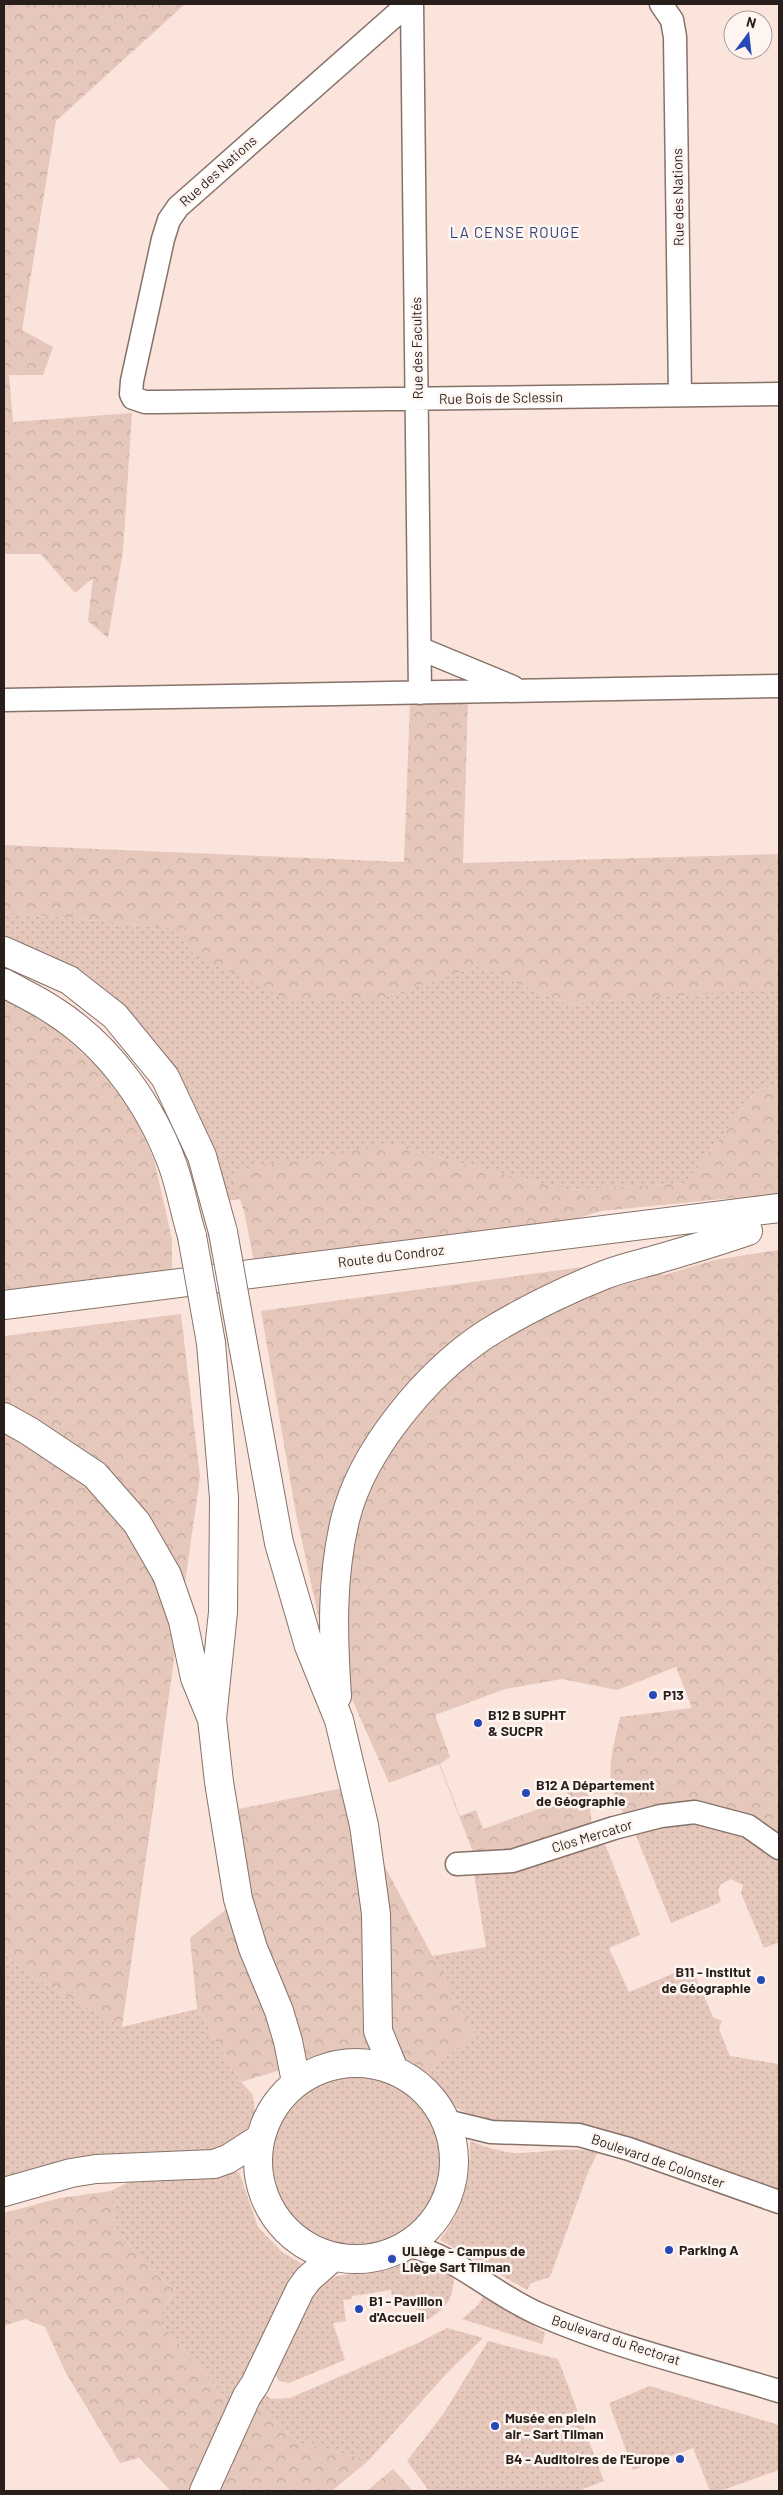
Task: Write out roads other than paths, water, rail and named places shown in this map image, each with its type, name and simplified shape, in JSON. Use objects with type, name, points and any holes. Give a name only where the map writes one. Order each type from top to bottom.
[{"type":"main road","points":[[4,950],[69,980],[115,1016],[165,1077],[202,1156],[223,1232],[279,1543],[309,1646],[339,1720],[364,1825],[376,1914],[378,2031],[394,2070]]},
{"type":"main road","points":[[4,982],[55,1011],[77,1028],[92,1040],[130,1082],[173,1165],[192,1236],[210,1343],[224,1498],[223,1612],[212,1719],[219,1782],[238,1899],[253,1948],[281,2018],[296,2082]]},
{"type":"main road","name":"Route du Condroz","points":[[4,1305],[779,1208]]},
{"type":"main road","name":"Route du Condroz","points":[[4,1322],[708,1231],[748,1231],[779,1227]]},
{"type":"main road","points":[[339,1720],[333,1628],[335,1573],[345,1519],[360,1478],[375,1452],[403,1413],[435,1376],[485,1335],[538,1305],[605,1275],[748,1231]]},
{"type":"main road","points":[[4,1417],[29,1430],[94,1475],[137,1523],[167,1575],[182,1621],[195,1678],[212,1719]]},
{"type":"main road","points":[[344,2063],[369,2063],[394,2070],[422,2088],[434,2100],[446,2121],[453,2144],[454,2160],[450,2191],[440,2213],[425,2231],[407,2246],[383,2256],[358,2260],[333,2257],[309,2248],[288,2233],[272,2213],[261,2190],[257,2164],[259,2139],[267,2117],[279,2098],[296,2082],[318,2069],[344,2063]]},
{"type":"main road","points":[[4,2192],[71,2172],[96,2168],[214,2164],[228,2159],[259,2139]]},
{"type":"main road","points":[[204,2491],[247,2396],[255,2384],[300,2290],[308,2279],[333,2257]]},
{"type":"street","name":"Rue des Nations","points":[[133,398],[131,394],[132,381],[163,238],[169,220],[178,207],[408,4]]},
{"type":"street","name":"Rue des Facultés","points":[[412,4],[421,649],[420,693]]},
{"type":"street","name":"Rue des Nations","points":[[662,4],[672,20],[675,37],[680,395]]},
{"type":"street","name":"Rue Bois de Sclessin","points":[[133,398],[145,402],[158,402],[779,394]]},
{"type":"street","points":[[421,649],[521,690]]},
{"type":"street","points":[[4,700],[779,686]]},
{"type":"street","name":"Clos Mercator","points":[[457,1864],[512,1861],[614,1828],[661,1816],[695,1812],[748,1826],[779,1848]]},
{"type":"street","name":"Boulevard de Colonster","points":[[446,2121],[490,2132],[579,2135],[629,2150],[779,2202]]},
{"type":"street","name":"Boulevard du Rectorat","points":[[407,2246],[434,2254],[538,2314],[574,2329],[779,2391]]},
{"type":"place","name":"P13","points":[[653,1695]]},
{"type":"place","name":"B12 B SUPHT & SUCPR","points":[[478,1723]]},
{"type":"place","name":"B12 A Département de Géographie","points":[[526,1793]]},
{"type":"place","name":"B11 - Institut de Géographie","points":[[761,1980]]},
{"type":"place","name":"Parking A","points":[[669,2250]]},
{"type":"place","name":"ULiège - Campus de Liège Sart Tilman","points":[[392,2259]]},
{"type":"place","name":"B1 - Pavillon d'Accueil","points":[[359,2309]]},
{"type":"place","name":"Musée en plein air - Sart Tilman","points":[[495,2426]]},
{"type":"place","name":"B4 - Auditoires de l'Europe","points":[[680,2459]]},
{"type":"district","name":"LA CENSE ROUGE","points":[[515,233]]}]
